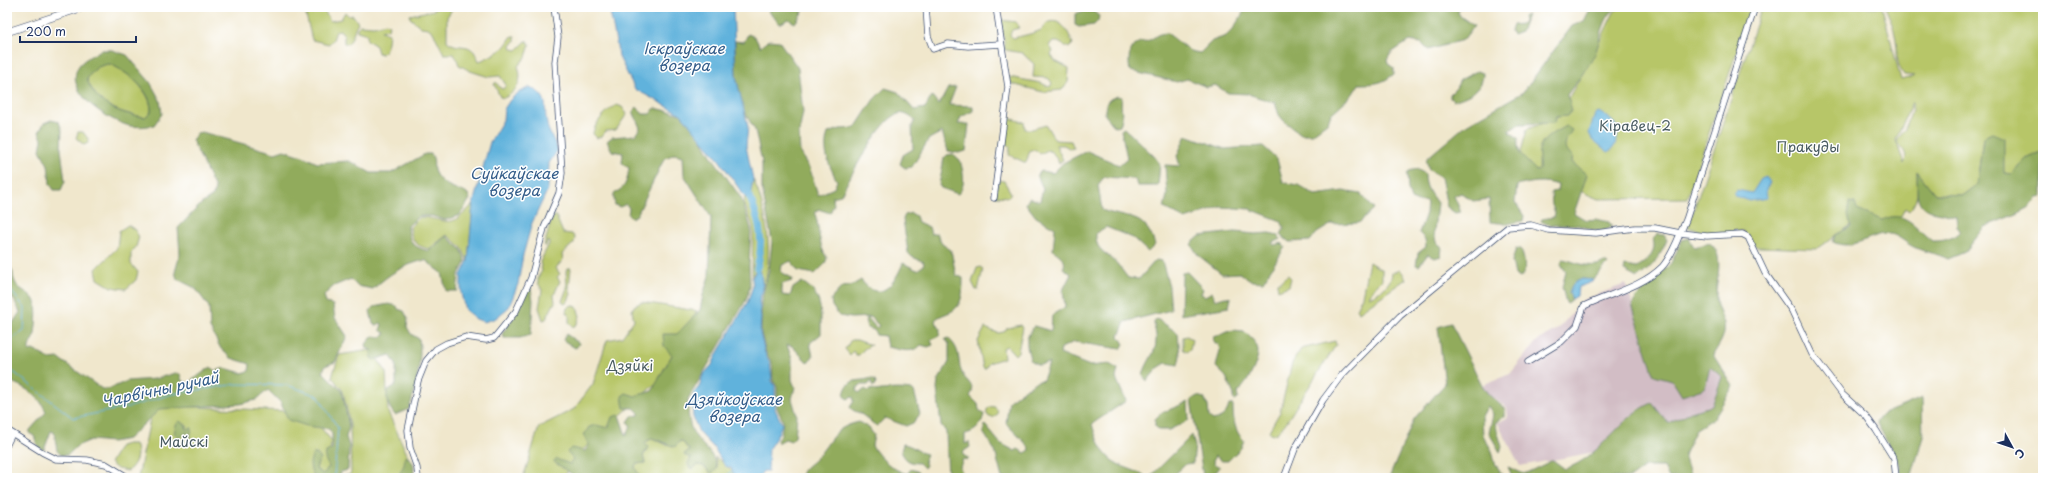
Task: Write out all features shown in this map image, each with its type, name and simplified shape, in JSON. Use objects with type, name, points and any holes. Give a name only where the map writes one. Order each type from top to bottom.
[{"type":"main road","points":[[7,32],[84,7]]},
{"type":"street","points":[[418,478],[417,468],[410,448],[408,430],[418,381],[426,360],[436,349],[447,343],[466,337],[486,340],[494,338],[516,311],[531,278],[544,228],[559,193],[562,173],[555,62],[558,36],[554,7]]},
{"type":"street","points":[[926,7],[928,36],[933,50],[948,44],[968,46],[1001,44]]},
{"type":"street","points":[[994,198],[1008,87],[996,7]]},
{"type":"street","points":[[1528,362],[1561,342],[1577,326],[1584,306],[1646,280],[1662,266],[1686,220],[1755,7]]},
{"type":"street","points":[[1686,220],[1689,230],[1694,233]]},
{"type":"street","points":[[1284,478],[1295,449],[1323,400],[1341,376],[1400,316],[1508,227],[1531,225],[1548,230],[1596,233],[1635,228],[1655,228],[1680,234],[1694,233],[1707,236],[1742,234],[1748,238],[1765,273],[1792,311],[1812,354],[1842,394],[1866,416],[1894,458],[1896,478]]},
{"type":"street","points":[[7,430],[56,459],[87,460],[106,464],[129,478]]},
{"type":"street","points":[[7,444],[12,434]]},
{"type":"shaded area","points":[[1626,284],[1654,375],[1672,380],[1709,367],[1722,377],[1712,406],[1693,411],[1668,423],[1640,408],[1595,452],[1520,466],[1498,423],[1508,417],[1507,408],[1488,394],[1482,385],[1510,374],[1537,341],[1558,329],[1584,299]]},
{"type":"green space","points":[[304,7],[319,7],[324,10],[330,21],[341,19],[345,12],[349,16],[353,15],[358,23],[350,42],[348,44],[344,43],[344,35],[340,30],[336,31],[333,40],[329,44],[312,40]]},
{"type":"green space","points":[[437,7],[451,7],[451,11],[447,17],[447,41],[457,46],[469,47],[476,54],[479,61],[489,57],[503,48],[512,36],[515,36],[515,41],[511,46],[512,49],[517,50],[526,41],[528,41],[530,45],[526,57],[518,66],[520,76],[518,85],[513,92],[504,98],[500,97],[494,84],[496,82],[500,88],[503,89],[506,85],[500,76],[489,77],[470,71],[459,65],[453,54],[444,54],[433,32],[428,28],[421,27],[410,18],[410,15],[434,10]]},
{"type":"green space","points":[[768,7],[806,7],[795,23],[788,19],[780,24],[770,13]]},
{"type":"green space","points":[[1244,7],[1465,7],[1460,8],[1458,12],[1460,16],[1474,26],[1463,40],[1428,50],[1421,43],[1409,41],[1391,53],[1387,60],[1388,64],[1394,68],[1394,74],[1386,80],[1378,83],[1359,84],[1352,95],[1332,113],[1327,123],[1312,134],[1301,134],[1284,121],[1279,115],[1275,103],[1248,94],[1228,93],[1215,85],[1207,87],[1187,79],[1177,82],[1130,71],[1129,60],[1132,48],[1139,42],[1147,41],[1163,33],[1167,33],[1190,51],[1200,53],[1212,41],[1226,36],[1233,29],[1243,13]]},
{"type":"green space","points":[[1591,7],[1619,7],[1609,15],[1603,27],[1595,54],[1567,95],[1572,110],[1567,116],[1556,117],[1554,123],[1519,124],[1509,131],[1518,138],[1519,149],[1522,157],[1536,171],[1539,170],[1539,150],[1546,138],[1566,126],[1572,130],[1566,140],[1565,148],[1573,157],[1572,162],[1587,175],[1574,213],[1586,220],[1596,219],[1609,222],[1612,226],[1603,231],[1599,231],[1576,225],[1550,225],[1541,221],[1542,219],[1554,217],[1555,213],[1552,205],[1551,192],[1557,191],[1558,185],[1542,182],[1517,186],[1515,202],[1524,216],[1523,221],[1508,224],[1490,222],[1489,199],[1473,201],[1461,193],[1454,196],[1461,212],[1455,213],[1447,207],[1441,177],[1429,170],[1426,159],[1466,125],[1523,92],[1572,26],[1584,21]]},
{"type":"green space","name":"Кіравец-2","points":[[1620,7],[1752,7],[1687,198],[1598,199],[1518,163],[1527,129],[1557,118],[1592,57],[1614,12]]},
{"type":"green space","name":"Пракуды","points":[[1762,7],[1882,7],[1901,80],[1915,76],[1904,75],[1901,71],[1897,58],[1897,45],[1892,23],[1885,7],[2043,7],[2043,152],[2026,159],[2012,174],[2004,173],[1983,137],[1977,184],[1963,195],[1935,194],[1917,171],[1917,192],[1915,202],[1909,211],[1905,208],[1900,218],[1854,223],[1816,249],[1757,247],[1743,231],[1707,234],[1688,227]],"holes":[[[1912,102],[1911,111],[1905,128],[1897,143],[1896,140]],[[1897,143],[1903,150],[1906,157],[1904,164]]]},
{"type":"green space","points":[[1086,10],[1094,12],[1099,16],[1098,21],[1094,25],[1079,27],[1075,25],[1075,14]]},
{"type":"green space","points":[[1527,15],[1521,32],[1513,35],[1511,31],[1513,25],[1521,24],[1524,21],[1523,17]]},
{"type":"green space","points":[[1001,20],[1016,22],[1019,28],[1012,30],[1010,35],[1013,38],[1041,30],[1047,23],[1052,21],[1061,24],[1064,27],[1073,44],[1069,48],[1058,42],[1053,42],[1049,45],[1053,51],[1051,55],[1055,61],[1069,68],[1068,82],[1062,90],[1043,92],[1012,84],[1009,77],[1041,83],[1050,87],[1052,83],[1048,78],[1033,77],[1034,64],[1022,53],[1005,50]]},
{"type":"green space","points":[[386,23],[389,25],[388,29],[381,31],[389,34],[387,48],[382,54],[378,53],[376,46],[367,40],[367,34],[357,31],[357,28],[360,25],[374,26]]},
{"type":"green space","points":[[748,34],[755,37],[760,47],[769,40],[779,41],[798,68],[803,112],[799,133],[800,153],[810,169],[818,195],[834,188],[837,181],[827,158],[826,140],[828,133],[840,129],[855,128],[874,99],[885,88],[898,92],[914,110],[925,108],[932,96],[939,105],[948,88],[956,87],[949,105],[973,106],[973,111],[961,117],[958,124],[969,124],[966,151],[958,153],[948,151],[942,132],[929,139],[912,167],[905,168],[900,164],[903,155],[913,149],[912,126],[915,120],[903,114],[898,114],[891,118],[866,150],[841,195],[832,197],[834,204],[830,213],[818,209],[815,214],[822,248],[827,258],[825,264],[815,274],[798,271],[791,261],[782,265],[781,272],[792,278],[792,281],[782,284],[782,295],[790,296],[793,288],[802,282],[814,292],[821,311],[821,334],[810,343],[813,356],[808,363],[792,346],[787,345],[792,359],[792,380],[795,387],[792,399],[797,416],[795,437],[791,441],[785,439],[778,443],[777,440],[781,435],[783,421],[777,408],[777,387],[773,380],[772,363],[766,353],[761,333],[761,302],[769,270],[772,241],[762,189],[762,162],[755,130],[743,110],[736,77],[735,41],[744,42]]},
{"type":"green space","points":[[101,50],[112,50],[127,55],[150,82],[160,100],[162,114],[154,125],[136,127],[121,123],[101,112],[83,97],[75,78],[77,69],[84,60]],"holes":[[[110,64],[117,67],[138,83],[148,97],[151,104],[151,112],[145,117],[118,111],[110,107],[103,102],[91,88],[87,79],[97,68],[102,65]]]},
{"type":"green space","points":[[110,64],[131,77],[143,90],[150,104],[151,112],[145,117],[126,113],[110,107],[97,96],[91,88],[87,79],[94,70],[102,65]]},
{"type":"green space","points":[[1477,71],[1483,73],[1480,84],[1474,92],[1453,101],[1450,98],[1450,94],[1456,88],[1460,80]]},
{"type":"green space","points":[[1118,96],[1122,97],[1122,119],[1120,126],[1115,127],[1105,115],[1105,108],[1109,100]]},
{"type":"green space","points":[[617,105],[622,107],[627,114],[616,130],[606,131],[601,137],[597,138],[593,134],[595,126],[605,113]]},
{"type":"green space","points":[[637,107],[643,114],[650,114],[655,108],[681,114],[698,133],[710,154],[741,198],[751,228],[749,266],[750,287],[746,300],[688,399],[688,411],[692,430],[698,440],[713,457],[717,468],[714,472],[710,473],[704,466],[698,465],[692,469],[689,467],[688,463],[691,458],[684,455],[690,451],[682,441],[680,441],[675,447],[652,438],[644,443],[648,447],[643,456],[645,463],[636,464],[635,468],[641,478],[571,478],[576,477],[554,462],[556,459],[570,464],[573,459],[567,452],[571,448],[585,451],[589,445],[584,435],[589,427],[596,425],[608,428],[612,417],[619,415],[626,435],[631,427],[628,422],[632,416],[639,415],[639,413],[634,408],[624,408],[622,396],[626,393],[635,396],[652,391],[672,355],[664,346],[663,334],[677,334],[700,310],[709,276],[711,217],[684,175],[683,156],[674,154],[664,159],[637,215],[631,218],[628,215],[629,208],[626,204],[620,207],[615,205],[614,195],[624,185],[629,168],[622,163],[623,153],[612,151],[607,141],[612,137],[635,135],[640,128],[633,111]]},
{"type":"green space","points":[[1008,118],[1024,122],[1025,129],[1032,129],[1046,125],[1055,140],[1071,141],[1074,148],[1070,149],[1064,145],[1056,145],[1063,160],[1059,163],[1053,153],[1048,150],[1040,154],[1036,150],[1030,150],[1026,163],[1009,155],[1010,147],[1004,142]]},
{"type":"green space","points":[[51,120],[59,122],[62,130],[61,149],[65,181],[61,190],[54,190],[50,184],[48,165],[40,150],[42,139],[39,132],[44,123]]},
{"type":"green space","points":[[1124,128],[1154,156],[1160,164],[1158,186],[1137,186],[1135,179],[1104,177],[1098,185],[1102,210],[1141,222],[1151,234],[1155,245],[1148,252],[1133,238],[1106,227],[1096,233],[1097,242],[1099,248],[1116,262],[1128,278],[1139,279],[1156,260],[1162,261],[1169,286],[1171,310],[1125,322],[1119,336],[1124,344],[1121,349],[1074,342],[1061,348],[1060,354],[1090,366],[1109,364],[1118,369],[1116,378],[1126,401],[1092,424],[1103,451],[1111,460],[1139,473],[1146,478],[1002,478],[995,451],[983,432],[985,425],[1000,443],[1015,451],[1018,449],[1025,453],[1030,450],[1006,423],[1009,401],[1035,382],[1043,380],[1049,363],[1039,365],[1031,361],[1027,347],[1027,339],[1034,326],[1051,331],[1052,315],[1065,307],[1063,290],[1071,274],[1063,268],[1064,260],[1053,250],[1055,228],[1036,217],[1026,204],[1029,198],[1040,201],[1043,188],[1037,176],[1041,171],[1053,173],[1063,163],[1087,151],[1119,165],[1127,158],[1121,130]]},
{"type":"green space","points":[[78,132],[83,132],[89,140],[88,143],[84,145],[76,138]]},
{"type":"green space","points":[[202,132],[275,153],[284,150],[303,156],[317,163],[349,161],[371,173],[391,173],[425,154],[431,154],[434,169],[439,178],[447,185],[468,194],[470,199],[460,215],[445,220],[432,216],[419,216],[408,226],[409,237],[419,248],[429,251],[446,236],[461,249],[466,261],[459,274],[457,291],[446,291],[442,273],[425,260],[397,271],[373,289],[357,286],[351,279],[334,286],[324,295],[326,303],[333,305],[335,318],[347,336],[335,362],[325,366],[323,372],[342,391],[349,427],[346,437],[349,446],[348,470],[340,472],[341,478],[315,478],[311,469],[310,461],[313,454],[317,454],[321,459],[316,469],[323,474],[329,467],[325,459],[326,452],[332,449],[332,434],[329,429],[307,426],[288,420],[281,403],[268,390],[256,400],[240,404],[160,409],[128,439],[112,442],[91,440],[77,446],[68,455],[61,455],[57,451],[54,432],[51,431],[44,450],[38,447],[34,436],[29,433],[46,412],[39,400],[25,388],[7,380],[7,332],[20,312],[14,300],[7,291],[7,262],[11,268],[16,284],[31,296],[36,303],[37,314],[35,334],[29,351],[33,350],[50,359],[58,358],[102,389],[109,389],[127,381],[155,379],[175,373],[180,374],[182,381],[188,383],[211,367],[215,371],[225,368],[242,373],[249,371],[250,364],[231,358],[221,349],[210,328],[209,307],[195,288],[177,279],[175,272],[180,254],[178,228],[201,204],[213,196],[215,188],[192,140],[197,133]]},
{"type":"green space","points":[[1992,133],[2004,138],[2004,173],[2012,174],[2026,159],[2043,152],[2043,197],[2038,198],[2030,207],[2017,214],[1985,227],[1965,252],[1948,259],[1909,245],[1892,234],[1882,234],[1855,244],[1848,245],[1833,242],[1835,235],[1852,226],[1847,216],[1849,202],[1855,203],[1857,210],[1882,220],[1890,217],[1904,218],[1915,225],[1932,241],[1944,240],[1954,236],[1960,231],[1957,226],[1956,216],[1929,210],[1923,207],[1920,203],[1917,192],[1917,171],[1935,194],[1963,195],[1977,184],[1983,137]]},
{"type":"green space","points":[[1186,135],[1225,149],[1263,146],[1277,159],[1283,182],[1298,185],[1315,195],[1343,191],[1361,194],[1374,209],[1359,223],[1332,224],[1317,233],[1310,241],[1289,242],[1281,235],[1284,228],[1281,221],[1250,209],[1221,207],[1185,219],[1164,208],[1167,195],[1165,165],[1180,166],[1177,156]]},
{"type":"green space","points":[[953,154],[960,160],[963,173],[963,186],[958,194],[941,188],[939,185],[944,158],[947,155]]},
{"type":"green space","points":[[1417,169],[1425,174],[1427,187],[1437,203],[1434,232],[1436,242],[1442,247],[1441,256],[1435,258],[1428,254],[1419,266],[1416,265],[1418,253],[1426,247],[1425,239],[1419,233],[1426,213],[1427,201],[1418,202],[1411,199],[1408,190],[1407,175],[1409,171]]},
{"type":"green space","points":[[753,179],[762,204],[767,233],[768,262],[763,289],[761,274],[757,268],[752,278],[753,227],[744,203],[745,197],[750,197]]},
{"type":"green space","points":[[998,180],[1004,181],[1011,193],[1009,197],[996,196]]},
{"type":"green space","points":[[473,204],[468,261],[462,248],[447,235],[429,249],[421,246],[413,239],[410,227],[420,217],[443,221],[453,221],[459,218]]},
{"type":"green space","points":[[911,213],[916,216],[918,222],[929,227],[931,234],[937,233],[942,244],[951,250],[956,275],[963,278],[963,286],[960,303],[958,306],[953,311],[940,316],[935,320],[940,329],[939,336],[931,340],[933,345],[928,347],[921,345],[910,351],[887,347],[885,336],[876,335],[874,330],[867,328],[865,320],[868,318],[876,328],[879,326],[871,317],[851,318],[839,316],[832,306],[831,299],[842,287],[851,286],[861,280],[874,291],[881,291],[891,284],[896,278],[903,263],[917,270],[923,266],[924,262],[912,257],[908,253],[903,219],[905,215]]},
{"type":"green space","points":[[554,216],[556,216],[563,233],[572,234],[575,238],[574,243],[562,254],[563,260],[556,268],[560,274],[557,277],[560,281],[554,295],[555,302],[546,319],[543,320],[539,308],[542,290],[538,283],[538,277],[542,271],[540,262],[550,242],[548,241],[545,247],[544,246],[551,221]]},
{"type":"green space","points":[[128,225],[135,230],[139,237],[136,247],[131,253],[131,264],[138,272],[136,280],[126,289],[111,287],[98,279],[96,269],[117,248],[119,231]]},
{"type":"green space","points":[[1235,232],[1255,234],[1269,233],[1278,235],[1280,239],[1272,243],[1274,245],[1282,243],[1285,247],[1263,282],[1252,281],[1240,273],[1222,274],[1198,255],[1191,244],[1200,236]]},
{"type":"green space","points":[[1658,234],[1664,235],[1667,240],[1662,252],[1652,266],[1637,278],[1624,271],[1625,266],[1637,268],[1651,256],[1654,249],[1653,239]]},
{"type":"green space","points":[[1689,238],[1694,247],[1710,243],[1718,256],[1719,264],[1716,298],[1724,328],[1720,344],[1713,355],[1733,386],[1714,418],[1696,429],[1684,455],[1691,478],[1669,478],[1664,467],[1645,467],[1630,478],[1513,478],[1508,467],[1524,474],[1553,460],[1565,469],[1578,463],[1589,456],[1629,418],[1652,403],[1668,423],[1693,411],[1712,406],[1722,377],[1710,367],[1705,388],[1682,396],[1672,380],[1654,375],[1632,305],[1637,297],[1671,263],[1682,240]]},
{"type":"green space","points":[[1516,248],[1521,249],[1525,264],[1524,272],[1520,278],[1515,275],[1512,261]]},
{"type":"green space","points":[[1563,259],[1589,265],[1604,262],[1608,264],[1593,280],[1582,279],[1569,292],[1572,299],[1568,304],[1566,303],[1562,287],[1566,272],[1561,264]]},
{"type":"green space","points":[[1369,262],[1382,270],[1382,280],[1374,287],[1369,297],[1387,285],[1390,281],[1392,273],[1399,270],[1403,273],[1406,279],[1359,312],[1356,309],[1362,296]]},
{"type":"green space","points":[[980,267],[983,269],[978,290],[976,290],[972,282],[977,268]]},
{"type":"green space","points":[[568,268],[571,268],[569,288],[571,294],[567,303],[564,303],[562,301],[567,288],[566,271]]},
{"type":"green space","points":[[1187,272],[1203,289],[1201,294],[1205,296],[1212,292],[1215,300],[1225,297],[1231,298],[1229,307],[1181,315],[1182,273]]},
{"type":"green space","points":[[1288,275],[1291,278],[1289,286],[1278,290],[1277,284]]},
{"type":"green space","points":[[530,284],[533,300],[531,335],[520,338],[504,338],[502,334],[517,312]]},
{"type":"green space","name":"Дзяйкі","points":[[642,302],[697,311],[656,383],[575,457],[564,478],[523,478],[539,427],[574,409],[593,384],[607,340],[622,337],[634,320],[632,311],[634,306]]},
{"type":"green space","points":[[389,304],[397,306],[398,309],[404,311],[408,319],[407,327],[411,334],[419,339],[420,346],[418,374],[409,409],[395,415],[388,404],[387,391],[396,385],[396,364],[390,355],[374,360],[371,358],[371,350],[367,348],[366,344],[373,336],[381,337],[386,334],[380,330],[382,324],[380,323],[376,326],[373,324],[370,311],[373,307]]},
{"type":"green space","points":[[572,305],[577,307],[580,316],[577,324],[573,327],[569,323],[569,316],[566,312],[567,308]]},
{"type":"green space","points":[[1157,319],[1178,333],[1180,356],[1178,365],[1166,363],[1158,368],[1147,381],[1143,376],[1156,346],[1154,322]]},
{"type":"green space","points":[[1451,323],[1482,385],[1488,394],[1505,409],[1505,416],[1495,423],[1502,447],[1500,452],[1489,433],[1493,414],[1488,406],[1482,416],[1483,435],[1492,451],[1495,463],[1504,478],[1389,478],[1414,419],[1445,384],[1438,327]]},
{"type":"green space","points":[[1021,325],[1023,327],[1018,352],[1015,355],[1007,346],[1003,348],[1004,358],[989,363],[985,369],[983,368],[978,341],[985,328],[998,333],[1004,332],[1007,328]]},
{"type":"green space","points":[[1233,330],[1244,331],[1255,343],[1258,349],[1256,362],[1251,374],[1237,393],[1238,398],[1235,400],[1233,399],[1234,395],[1226,377],[1216,367],[1220,350],[1218,344],[1214,342],[1213,337]]},
{"type":"green space","points":[[566,334],[579,343],[577,347],[575,348],[563,340]]},
{"type":"green space","points":[[1187,336],[1192,339],[1190,350],[1187,352],[1183,349],[1183,337]]},
{"type":"green space","points":[[948,338],[956,347],[963,375],[972,387],[972,393],[970,396],[978,404],[979,410],[984,414],[978,427],[972,432],[965,434],[965,444],[969,442],[970,447],[964,451],[963,455],[968,458],[968,460],[963,459],[960,467],[964,478],[948,478],[946,432],[941,425],[937,389],[938,381],[949,362],[949,344],[945,339]]},
{"type":"green space","points":[[851,340],[857,340],[871,345],[864,349],[859,355],[856,355],[853,351],[850,355],[845,349]]},
{"type":"green space","points":[[1335,341],[1336,345],[1285,424],[1277,433],[1272,435],[1269,431],[1280,412],[1292,363],[1301,349]]},
{"type":"green space","points":[[371,350],[386,371],[388,412],[412,465],[414,478],[336,478],[337,476],[349,475],[351,473],[350,425],[343,391],[332,377],[339,355]]},
{"type":"green space","points":[[871,378],[875,380],[876,384],[873,387],[871,381],[868,385],[861,385],[856,391],[860,393],[865,389],[868,391],[873,389],[876,391],[907,389],[914,391],[920,414],[913,423],[906,426],[885,418],[877,426],[861,414],[851,409],[850,407],[854,401],[853,397],[847,399],[844,395],[848,385],[854,381]]},
{"type":"green space","points":[[1197,396],[1204,398],[1208,406],[1209,417],[1213,420],[1221,417],[1227,411],[1229,405],[1233,405],[1236,429],[1244,440],[1241,448],[1228,461],[1222,461],[1215,456],[1213,460],[1214,464],[1220,467],[1207,478],[1203,476],[1191,400]]},
{"type":"green space","points":[[1922,398],[1923,437],[1911,478],[1899,478],[1900,465],[1876,422],[1883,414]]},
{"type":"green space","points":[[1188,402],[1189,420],[1169,430],[1159,430],[1155,426],[1155,419],[1161,413]]},
{"type":"green space","name":"Майскі","points":[[153,405],[308,412],[331,440],[328,478],[138,478]]},
{"type":"green space","points":[[992,406],[996,408],[998,412],[996,416],[992,418],[988,416],[986,412],[988,408]]},
{"type":"green space","points":[[179,421],[188,426],[185,427],[186,429],[192,428],[190,438],[187,437],[187,432],[181,437],[178,437],[174,433],[176,425]]},
{"type":"green space","points":[[859,422],[869,428],[874,435],[872,446],[887,463],[907,474],[911,469],[919,472],[924,478],[801,478],[801,474],[804,469],[815,460],[838,431]]},
{"type":"green space","points":[[1192,435],[1195,446],[1193,463],[1186,464],[1171,478],[1149,478]]},
{"type":"green space","points":[[652,438],[667,445],[682,441],[690,452],[684,455],[691,458],[692,469],[698,465],[704,466],[710,473],[717,468],[715,457],[730,469],[734,475],[734,478],[641,478],[635,468],[636,464],[645,463],[643,456],[647,451],[644,444]]},
{"type":"green space","points":[[135,444],[137,452],[135,461],[128,471],[117,469],[110,463],[120,446]]},
{"type":"green space","points":[[903,444],[927,454],[924,460],[926,465],[924,468],[919,463],[910,462],[904,457],[901,451]]},
{"type":"green space","points":[[405,456],[412,461],[414,466],[413,475],[409,477],[404,476],[400,472],[404,465]]},
{"type":"water","name":"Іскраўскае возера","points":[[609,7],[733,7],[736,77],[748,127],[746,146],[753,179],[750,197],[745,197],[720,161],[681,114],[635,89],[619,57]]},
{"type":"water","name":"Суйкаўскае возера","points":[[530,87],[537,91],[544,99],[548,127],[558,150],[549,163],[548,189],[532,223],[523,255],[518,284],[509,307],[496,318],[484,322],[476,319],[465,310],[461,293],[461,275],[468,261],[473,204],[490,142],[503,120],[504,109],[510,100],[518,93]]},
{"type":"water","points":[[1599,112],[1615,124],[1618,131],[1616,142],[1613,148],[1608,152],[1592,139],[1589,133],[1595,114]]},
{"type":"water","points":[[1766,177],[1770,182],[1766,190],[1767,198],[1750,201],[1735,196],[1734,193],[1737,190],[1752,193],[1761,179]]},
{"type":"water","name":"Дзяйкоўскае возера","points":[[757,268],[761,274],[763,289],[759,301],[761,317],[760,333],[765,353],[770,363],[772,381],[775,386],[775,409],[782,424],[777,436],[769,448],[768,471],[763,471],[758,478],[734,478],[731,468],[725,466],[714,448],[699,432],[693,417],[692,404],[694,393],[699,387],[703,375],[712,365],[748,301],[753,286],[752,278]]},
{"type":"water","points":[[1582,279],[1593,280],[1592,282],[1578,287],[1577,296],[1572,299],[1569,292],[1574,283]]},
{"type":"waterway","points":[[746,189],[759,227],[760,247],[757,268]]},
{"type":"waterway","name":"Чарвічны ручай","points":[[7,286],[25,308],[24,331],[7,342]]},
{"type":"waterway","name":"Чарвічны ручай","points":[[7,367],[73,418],[129,407],[172,394],[237,384],[287,385],[318,396],[338,428],[334,478]]},
{"type":"waterway","name":"Чарвічны ручай","points":[[721,478],[732,472]]}]
